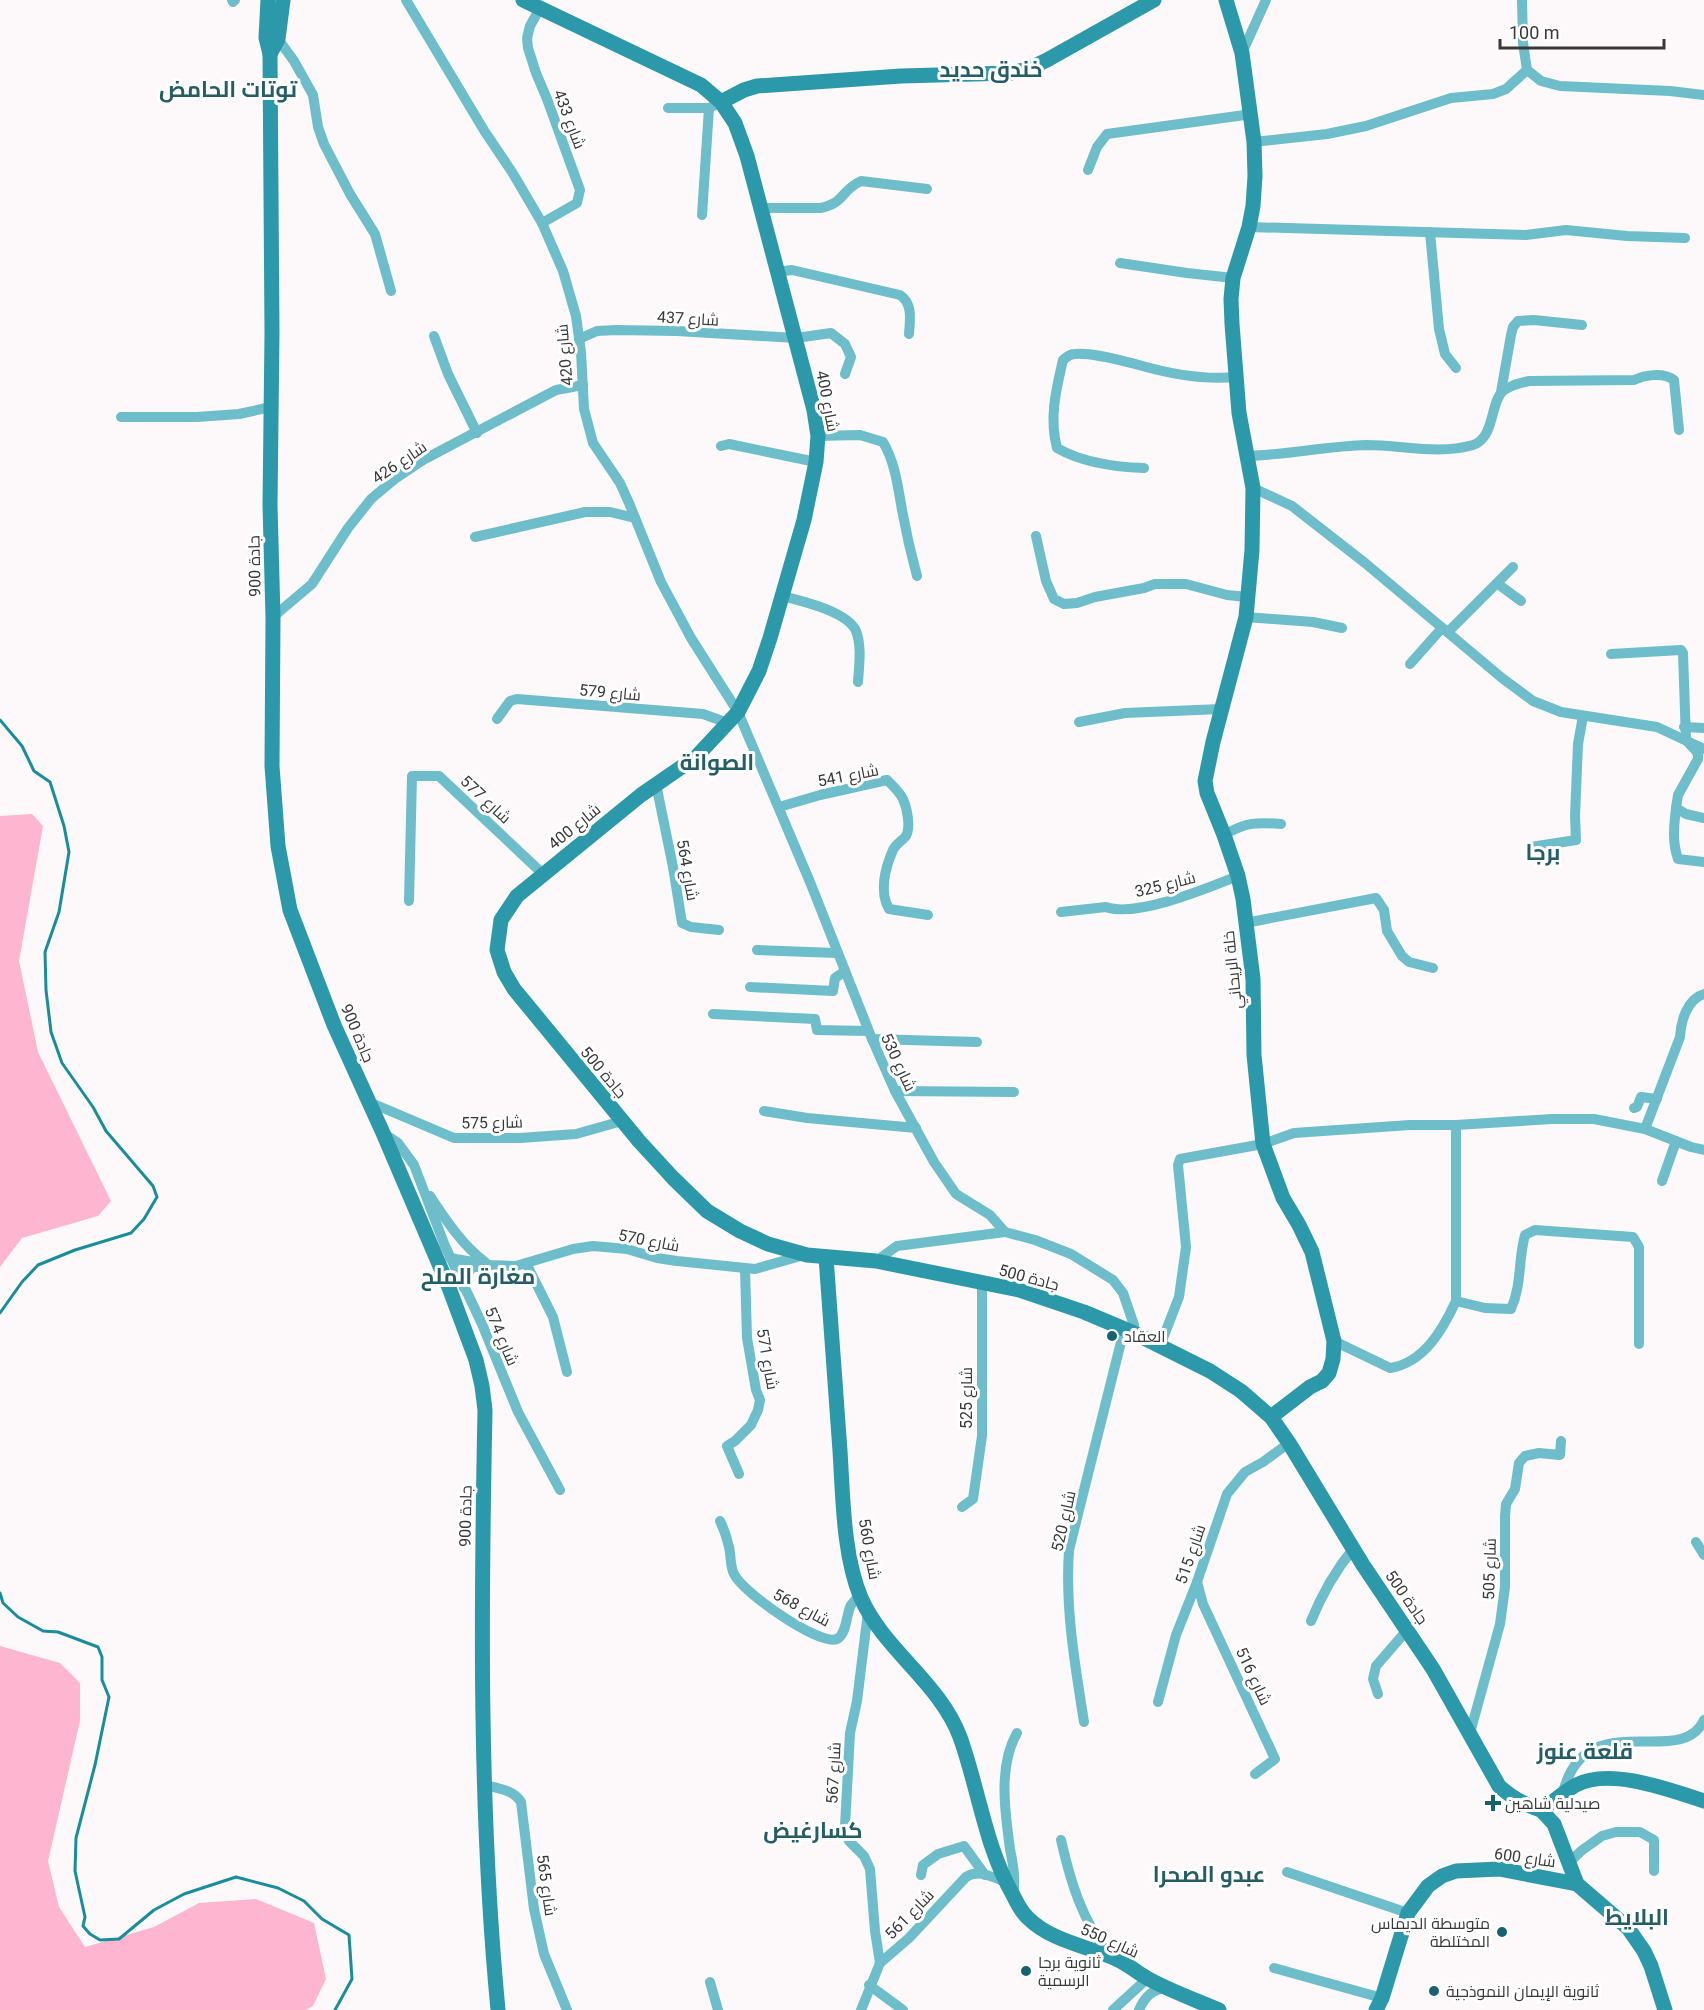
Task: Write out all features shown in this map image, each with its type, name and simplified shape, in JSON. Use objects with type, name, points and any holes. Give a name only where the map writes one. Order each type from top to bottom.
[{"type":"main road","name":"جادة 900","points":[[268,0],[272,39]]},
{"type":"main road","name":"جادة 900","points":[[283,0],[270,54],[272,766],[278,846],[290,910],[334,1025],[448,1285],[476,1360],[482,1386],[485,1410],[482,1592],[484,1785],[498,2010]]},
{"type":"main road","name":"شارع 400","points":[[523,0],[701,85],[715,105],[735,123],[762,208],[814,410],[818,436],[816,462],[804,520],[782,596],[759,671],[733,717],[696,757],[656,784],[543,874]]},
{"type":"main road","points":[[715,105],[757,86],[911,76],[981,75],[1011,73],[1028,69],[1154,0]]},
{"type":"main road","name":"خلة الريحاني","points":[[1226,0],[1242,53],[1254,142],[1255,176],[1249,227],[1233,278],[1232,324],[1239,413],[1252,482],[1252,550],[1246,616],[1221,709],[1205,781],[1207,793],[1238,876],[1243,899],[1254,978],[1254,1055],[1263,1144],[1282,1198],[1312,1252],[1334,1341],[1329,1373],[1322,1381],[1310,1387],[1271,1417]]},
{"type":"main road","name":"جادة 500","points":[[543,874],[517,896],[501,921],[497,950],[499,962],[514,989],[622,1121],[673,1178],[707,1210],[740,1231],[768,1244],[807,1255],[876,1261],[1019,1290],[1084,1312],[1129,1331],[1210,1371],[1241,1390],[1271,1417],[1289,1443],[1353,1550],[1408,1629],[1499,1786],[1527,1806],[1541,1810]]},
{"type":"main road","name":"شارع 560","points":[[826,1257],[846,1529],[852,1569],[860,1596],[868,1612],[932,1691],[959,1735],[972,1773],[992,1851],[1004,1881]]},
{"type":"main road","points":[[1665,2010],[1651,1965],[1636,1939],[1613,1914],[1577,1884],[1554,1824],[1541,1810],[1576,1785],[1597,1779],[1628,1780],[1704,1801]]},
{"type":"main road","name":"شارع 600","points":[[1379,2004],[1408,1913],[1428,1886],[1442,1876],[1456,1871],[1499,1869],[1577,1884]]},
{"type":"main road","name":"شارع 550","points":[[1004,1881],[1026,1917],[1042,1929],[1055,1936],[1109,1955],[1148,1978],[1220,2010]]},
{"type":"street","name":"شارع 420","points":[[406,0],[542,223],[568,284],[573,303],[579,339],[584,409],[593,442],[620,483],[661,582],[733,717]]},
{"type":"street","points":[[1242,53],[1266,0]]},
{"type":"street","points":[[1522,0],[1523,43],[1527,70],[1541,81],[1560,86],[1670,91],[1704,95]]},
{"type":"street","name":"شارع 433","points":[[540,8],[530,26],[527,38],[528,48],[580,190],[577,203],[542,223]]},
{"type":"street","points":[[272,39],[294,61],[313,95],[318,127],[324,144],[350,194],[375,234],[392,291]]},
{"type":"street","points":[[1254,142],[1327,134],[1366,126],[1450,98],[1493,94],[1506,89],[1527,70]]},
{"type":"street","points":[[668,108],[715,105],[702,215]]},
{"type":"street","points":[[1088,170],[1097,147],[1107,134],[1251,114]]},
{"type":"street","points":[[762,208],[828,207],[836,204],[852,185],[861,181],[927,189]]},
{"type":"street","points":[[1249,227],[1526,236],[1566,230],[1627,236],[1685,238]]},
{"type":"street","points":[[1430,232],[1439,328],[1445,354],[1456,368]]},
{"type":"street","points":[[1120,263],[1233,278]]},
{"type":"street","points":[[777,272],[792,270],[900,295],[908,301],[910,308],[909,334]]},
{"type":"street","points":[[1247,456],[1368,445],[1410,449],[1454,448],[1475,444],[1484,437],[1501,392],[1510,335],[1518,321],[1534,320],[1582,325]]},
{"type":"street","name":"شارع 437","points":[[579,339],[597,331],[639,330],[795,338],[831,333],[845,344],[851,357],[845,374]]},
{"type":"street","points":[[434,336],[448,374],[477,433]]},
{"type":"street","points":[[1144,468],[1093,462],[1069,455],[1057,448],[1053,430],[1053,415],[1063,360],[1077,353],[1193,376],[1236,377]]},
{"type":"street","points":[[1501,392],[1515,384],[1529,381],[1634,380],[1644,375],[1670,377],[1674,380],[1678,430]]},
{"type":"street","name":"شارع 426","points":[[273,617],[312,584],[348,528],[371,499],[396,478],[423,460],[556,390],[583,385]]},
{"type":"street","points":[[121,417],[197,417],[239,414],[271,406]]},
{"type":"street","points":[[818,436],[860,435],[883,441],[889,452],[897,483],[917,576]]},
{"type":"street","points":[[721,446],[729,444],[816,462]]},
{"type":"street","points":[[1252,482],[1292,506],[1533,701],[1548,708],[1583,716],[1657,728],[1704,749]]},
{"type":"street","points":[[475,537],[585,512],[610,512],[635,518]]},
{"type":"street","points":[[1036,536],[1046,581],[1054,599],[1064,604],[1155,584],[1186,584],[1227,595],[1248,597]]},
{"type":"street","points":[[1410,664],[1498,584],[1513,567]]},
{"type":"street","points":[[1498,584],[1521,601]]},
{"type":"street","points":[[782,596],[837,614],[848,620],[856,630],[859,646],[858,682]]},
{"type":"street","points":[[1246,616],[1313,622],[1342,628]]},
{"type":"street","points":[[1611,654],[1681,650],[1683,653],[1684,727],[1686,740],[1698,753],[1698,759],[1678,795],[1674,848],[1678,859],[1704,862]]},
{"type":"street","name":"شارع 579","points":[[497,719],[510,700],[517,699],[733,717]]},
{"type":"street","points":[[1079,722],[1125,713],[1221,709]]},
{"type":"street","points":[[1531,847],[1576,840],[1578,744],[1583,716]]},
{"type":"street","name":"شارع 530","points":[[733,717],[779,807],[836,953],[895,1091],[934,1162],[956,1194],[990,1215],[1005,1232],[1035,1240],[1071,1254],[1113,1280],[1123,1293],[1134,1324],[1129,1331]]},
{"type":"street","points":[[1684,727],[1704,728]]},
{"type":"street","name":"شارع 577","points":[[409,900],[412,776],[439,776],[543,874]]},
{"type":"street","name":"شارع 541","points":[[779,807],[887,780],[903,800],[909,828],[905,837],[894,848],[886,873],[883,891],[885,902],[889,909],[928,915]]},
{"type":"street","name":"شارع 564","points":[[656,784],[674,867],[682,923],[691,927],[719,930]]},
{"type":"street","points":[[1676,808],[1686,814],[1704,818]]},
{"type":"street","points":[[1224,835],[1238,826],[1255,822],[1281,824]]},
{"type":"street","name":"شارع 325","points":[[1061,912],[1106,907],[1138,908],[1203,891],[1238,876]]},
{"type":"street","points":[[1245,923],[1376,898],[1384,910],[1387,931],[1402,956],[1409,962],[1434,968]]},
{"type":"street","points":[[757,950],[836,953]]},
{"type":"street","points":[[750,987],[833,991],[835,978],[844,972]]},
{"type":"street","points":[[1646,1129],[1680,1037],[1681,1024],[1687,1009],[1697,996],[1704,994]]},
{"type":"street","points":[[713,1014],[816,1019],[817,1030],[977,1042]]},
{"type":"street","points":[[895,1091],[1014,1092]]},
{"type":"street","points":[[1634,1108],[1637,1107],[1641,1097],[1657,1099]]},
{"type":"street","name":"شارع 575","points":[[369,1102],[454,1138],[520,1138],[576,1134],[622,1121]]},
{"type":"street","points":[[764,1111],[807,1118],[916,1128]]},
{"type":"street","points":[[1160,1346],[1179,1297],[1186,1247],[1178,1165],[1180,1159],[1263,1144],[1294,1133],[1410,1125],[1594,1119],[1646,1129],[1704,1150]]},
{"type":"street","points":[[1334,1341],[1390,1368],[1418,1356],[1445,1325],[1456,1301],[1456,1125]]},
{"type":"street","name":"شارع 574","points":[[383,1133],[398,1143],[414,1165],[430,1211],[482,1324],[518,1412],[560,1490]]},
{"type":"street","points":[[1662,1181],[1676,1141]]},
{"type":"street","points":[[421,1183],[454,1230],[476,1256],[490,1265]]},
{"type":"street","points":[[1456,1301],[1485,1308],[1511,1309],[1518,1293],[1525,1235],[1535,1230],[1633,1237],[1639,1247],[1639,1344]]},
{"type":"street","points":[[876,1261],[897,1246],[1005,1232]]},
{"type":"street","name":"شارع 570","points":[[450,1258],[490,1265],[516,1266],[573,1249],[593,1246],[627,1249],[657,1258],[755,1269],[807,1255]]},
{"type":"street","points":[[526,1263],[553,1317],[567,1372]]},
{"type":"street","points":[[464,1288],[470,1268],[490,1265]]},
{"type":"street","name":"شارع 571","points":[[739,1474],[727,1446],[751,1425],[760,1400],[756,1390],[747,1338],[745,1269]]},
{"type":"street","name":"شارع 525","points":[[962,1507],[973,1498],[982,1436],[982,1283]]},
{"type":"street","name":"شارع 520","points":[[1084,1722],[1073,1648],[1068,1589],[1069,1550],[1129,1331]]},
{"type":"street","name":"شارع 505","points":[[1470,1733],[1500,1624],[1505,1587],[1504,1517],[1506,1504],[1515,1489],[1519,1463],[1525,1455],[1539,1453],[1560,1455],[1561,1441]]},
{"type":"street","name":"شارع 515","points":[[1158,1702],[1176,1635],[1227,1494],[1245,1472],[1289,1443]]},
{"type":"street","name":"شارع 568","points":[[720,1521],[729,1547],[734,1575],[753,1596],[786,1619],[825,1638],[835,1640],[843,1631],[851,1605],[860,1596]]},
{"type":"street","points":[[1696,1542],[1704,1555]]},
{"type":"street","points":[[1311,1620],[1320,1598],[1338,1568],[1353,1550]]},
{"type":"street","name":"شارع 516","points":[[1197,1582],[1203,1604],[1275,1759],[1255,1774]]},
{"type":"street","name":"شارع 567","points":[[868,1612],[857,1701],[849,1742],[845,1826],[849,1841],[864,1856],[870,1869],[880,1963]]},
{"type":"street","points":[[1378,1694],[1373,1679],[1376,1666],[1408,1629]]},
{"type":"street","points":[[1562,1796],[1566,1781],[1586,1752],[1615,1742],[1675,1741],[1691,1736],[1704,1720]]},
{"type":"street","points":[[1013,1896],[1015,1884],[1006,1817],[1006,1778],[1008,1754],[1017,1732]]},
{"type":"street","name":"شارع 565","points":[[484,1785],[506,1790],[519,1798],[521,1802],[534,1909],[544,1954],[567,2010]]},
{"type":"street","points":[[1569,1863],[1602,1836],[1616,1832],[1640,1832],[1654,1840],[1654,1871]]},
{"type":"street","points":[[1061,1840],[1078,1904],[1100,1944],[1109,1955]]},
{"type":"street","points":[[921,1875],[923,1865],[938,1854],[964,1846],[986,1875],[1004,1881]]},
{"type":"street","points":[[1287,1872],[1408,1913]]},
{"type":"street","name":"شارع 561","points":[[861,2010],[869,1985],[880,1963],[909,1938],[966,1877],[976,1874],[986,1875]]},
{"type":"street","points":[[1274,1968],[1379,2004]]},
{"type":"street","points":[[1113,2010],[1148,1978]]},
{"type":"street","points":[[710,1982],[718,2010]]},
{"type":"street","points":[[869,1985],[903,2010]]},
{"type":"street","points":[[1139,2010],[1149,1994],[1156,1989],[1168,1987]]},
{"type":"shaded area","points":[[32,814],[43,826],[19,961],[38,1052],[111,1201],[98,1216],[22,1238],[0,1267],[0,816]]},
{"type":"shaded area","points":[[0,1646],[60,1663],[80,1683],[80,1721],[48,1861],[59,1907],[85,1947],[154,1927],[199,1903],[256,1899],[314,1923],[326,1979],[313,2006],[306,2010],[0,2010]]},
{"type":"waterway","points":[[0,720],[22,746],[34,771],[50,782],[64,826],[69,852],[59,912],[45,952],[46,990],[51,1032],[62,1063],[93,1107],[106,1131],[153,1186],[157,1197],[144,1219],[131,1233],[75,1250],[38,1265],[22,1282],[0,1313]]},
{"type":"waterway","points":[[0,1593],[3,1603],[18,1617],[43,1631],[58,1632],[98,1647],[102,1657],[102,1680],[109,1697],[95,1765],[76,1838],[75,1871],[85,1917],[83,1926],[100,1940],[119,1939],[154,1910],[184,1894],[236,1877],[278,1888],[304,1901],[322,1919],[349,1935],[352,1979],[335,2010]]},
{"type":"place","name":"العقاد","points":[[1112,1336]]},
{"type":"place","name":"صيدلية شاهين","points":[[1493,1803]]},
{"type":"place","name":"متوسطة الديماس المختلطة","points":[[1502,1932]]},
{"type":"place","name":"ثانوية برجا الرسمية","points":[[1026,1971]]},
{"type":"place","name":"ثانوية الإيمان النموذجية","points":[[1434,1991]]},
{"type":"district","name":"خندق حديد","points":[[991,69]]},
{"type":"district","name":"توتات الحامض","points":[[228,89]]},
{"type":"district","name":"الصوانة","points":[[717,762]]},
{"type":"district","name":"برجا","points":[[1543,852]]},
{"type":"district","name":"مغارة الملح","points":[[478,1276]]},
{"type":"district","name":"قلعة عنوز","points":[[1585,1751]]},
{"type":"district","name":"كسارغيض","points":[[813,1830]]},
{"type":"district","name":"عبدو الصحرا","points":[[1209,1874]]},
{"type":"district","name":"البلايط","points":[[1637,1917]]}]
